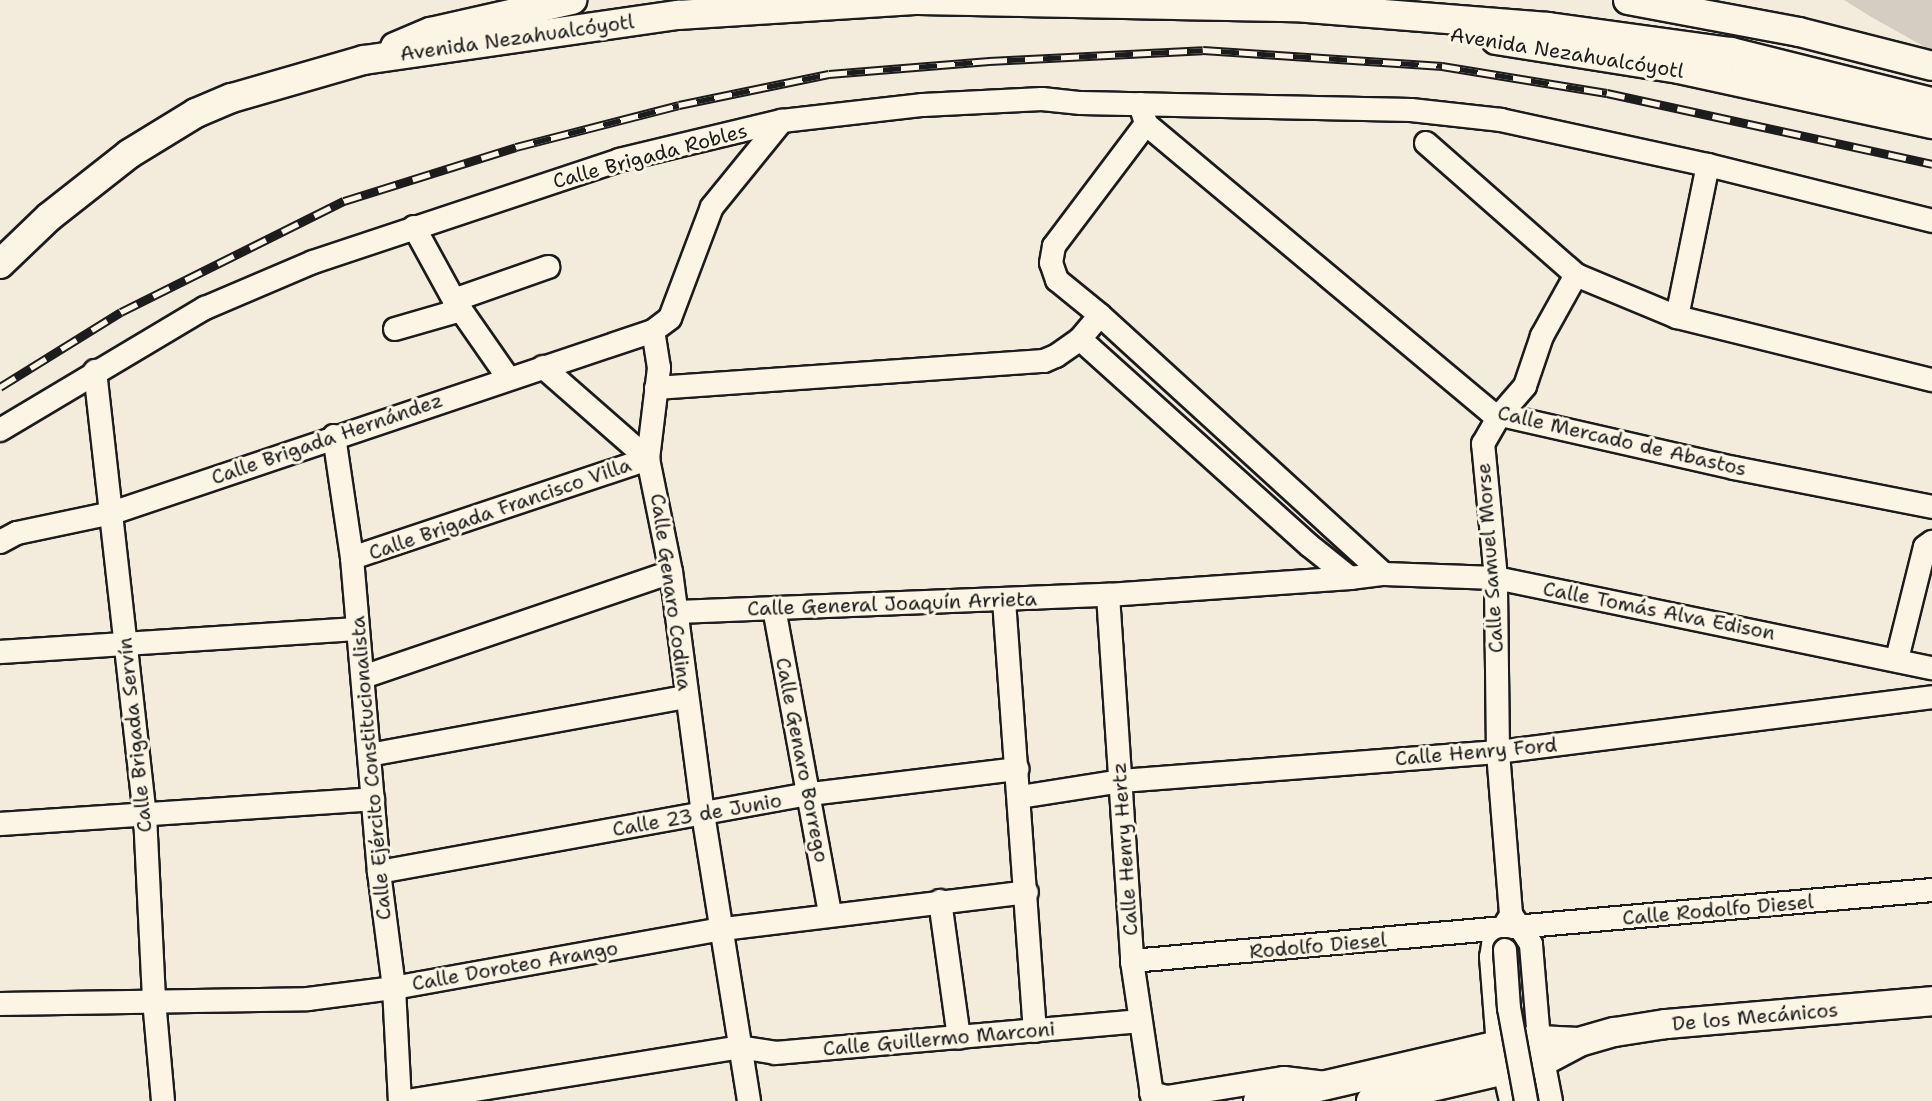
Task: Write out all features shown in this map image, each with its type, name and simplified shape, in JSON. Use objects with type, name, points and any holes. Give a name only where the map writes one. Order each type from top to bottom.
[{"type":"main road","name":"Avenida Nezahualcóyotl","points":[[364,60],[431,32],[572,0]]},
{"type":"main road","points":[[1628,0],[1693,5],[1932,66]]},
{"type":"main road","name":"Avenida Nezahualcóyotl","points":[[0,263],[93,181],[196,113],[265,87],[364,60],[694,14],[864,1],[1070,1],[1198,8],[1240,4],[1295,7],[1548,27],[1645,39],[1791,65],[1932,102]]},
{"type":"main road","name":"Avenida Nezahualcóyotl","points":[[1198,8],[1236,20],[1493,39],[1679,69],[1932,124]]},
{"type":"main road","name":"De los Mecánicos","points":[[1500,1057],[1666,1024],[1932,1001]]},
{"type":"main road","points":[[1258,1101],[1331,1084],[1500,1057]]},
{"type":"main road","points":[[1371,1101],[1500,1057]]},
{"type":"street","name":"Calle Brigada Robles","points":[[0,430],[205,308],[313,262],[619,160],[782,121],[938,104],[1042,99],[1143,114],[1305,106],[1411,110],[1501,120],[1708,165],[1932,221]]},
{"type":"street","points":[[1143,114],[1067,225],[1052,254],[1057,280],[1100,315],[1384,574]]},
{"type":"street","name":"Calle Mercado de Abastos","points":[[1143,114],[1477,404],[1500,415],[1734,468],[1932,507]]},
{"type":"street","points":[[653,331],[670,318],[712,207],[782,121]]},
{"type":"street","points":[[1426,143],[1576,275],[1677,317],[1932,380]]},
{"type":"street","points":[[1677,317],[1708,165]]},
{"type":"street","points":[[414,227],[457,305],[509,379]]},
{"type":"street","points":[[395,329],[548,267]]},
{"type":"street","name":"Calle Samuel Morse","points":[[1526,1101],[1509,1008],[1509,933],[1498,752],[1496,578],[1483,444],[1500,415],[1525,386],[1542,336],[1576,275]]},
{"type":"street","points":[[656,388],[1044,361],[1080,339],[1100,315]]},
{"type":"street","name":"Calle Brigada Hernández","points":[[0,542],[17,533],[112,513],[653,331]]},
{"type":"street","name":"Calle Genaro Codina","points":[[653,331],[659,368],[648,459],[653,468],[671,572],[703,814],[749,1101]]},
{"type":"street","points":[[1080,339],[1310,546],[1350,578]]},
{"type":"street","points":[[543,367],[648,459]]},
{"type":"street","name":"Calle Brigada Servín","points":[[95,371],[145,815],[154,1000],[163,1101]]},
{"type":"street","name":"Calle Ejército Constitucionalista","points":[[334,436],[352,558],[379,872],[394,988],[400,1101]]},
{"type":"street","name":"Calle Brigada Francisco Villa","points":[[352,558],[648,459]]},
{"type":"street","points":[[1897,659],[1925,547],[1932,542]]},
{"type":"street","points":[[363,677],[671,572]]},
{"type":"street","name":"Calle Tomás Alva Edison","points":[[1350,578],[1384,574],[1496,578],[1932,668]]},
{"type":"street","name":"Calle General Joaquín Arrieta","points":[[676,612],[1108,595],[1350,578]]},
{"type":"street","name":"Calle Henry Hertz","points":[[1108,595],[1132,961],[1152,1097]]},
{"type":"street","points":[[1004,600],[1035,1031]]},
{"type":"street","name":"Calle Genaro Borrego","points":[[774,608],[830,913]]},
{"type":"street","points":[[0,652],[357,629]]},
{"type":"street","points":[[369,755],[686,697]]},
{"type":"street","name":"Calle Henry Ford","points":[[1020,797],[1121,781],[1498,752],[1932,697]]},
{"type":"street","name":"Calle 23 de Junio","points":[[379,872],[810,794],[1017,769]]},
{"type":"street","points":[[0,824],[373,799]]},
{"type":"street","name":"Calle Rodolfo Diesel","points":[[1509,933],[1932,890]]},
{"type":"street","name":"Calle Doroteo Arango","points":[[0,1004],[308,999],[394,988],[830,913],[1027,892]]},
{"type":"street","points":[[940,901],[959,1038]]},
{"type":"street","points":[[1511,1101],[1500,1057],[1491,957],[1493,945],[1509,933],[1531,944],[1541,1050],[1551,1101]]},
{"type":"street","name":"Calle Samuel Morse","points":[[1509,933],[1518,1005],[1536,1101]]},
{"type":"street","name":"Rodolfo Diesel","points":[[1132,961],[1509,933]]},
{"type":"street","name":"Calle Guillermo Marconi","points":[[407,1101],[739,1047],[775,1053],[1139,1021]]},
{"type":"street","points":[[1152,1097],[1284,1078],[1331,1084]]},
{"type":"shaded area","points":[[1844,0],[1932,0],[1932,51],[1873,18]]},
{"type":"railway","points":[[0,387],[121,312],[344,201],[516,147],[679,105],[829,74],[989,61],[1203,50],[1442,66],[1607,93],[1932,164]]}]
